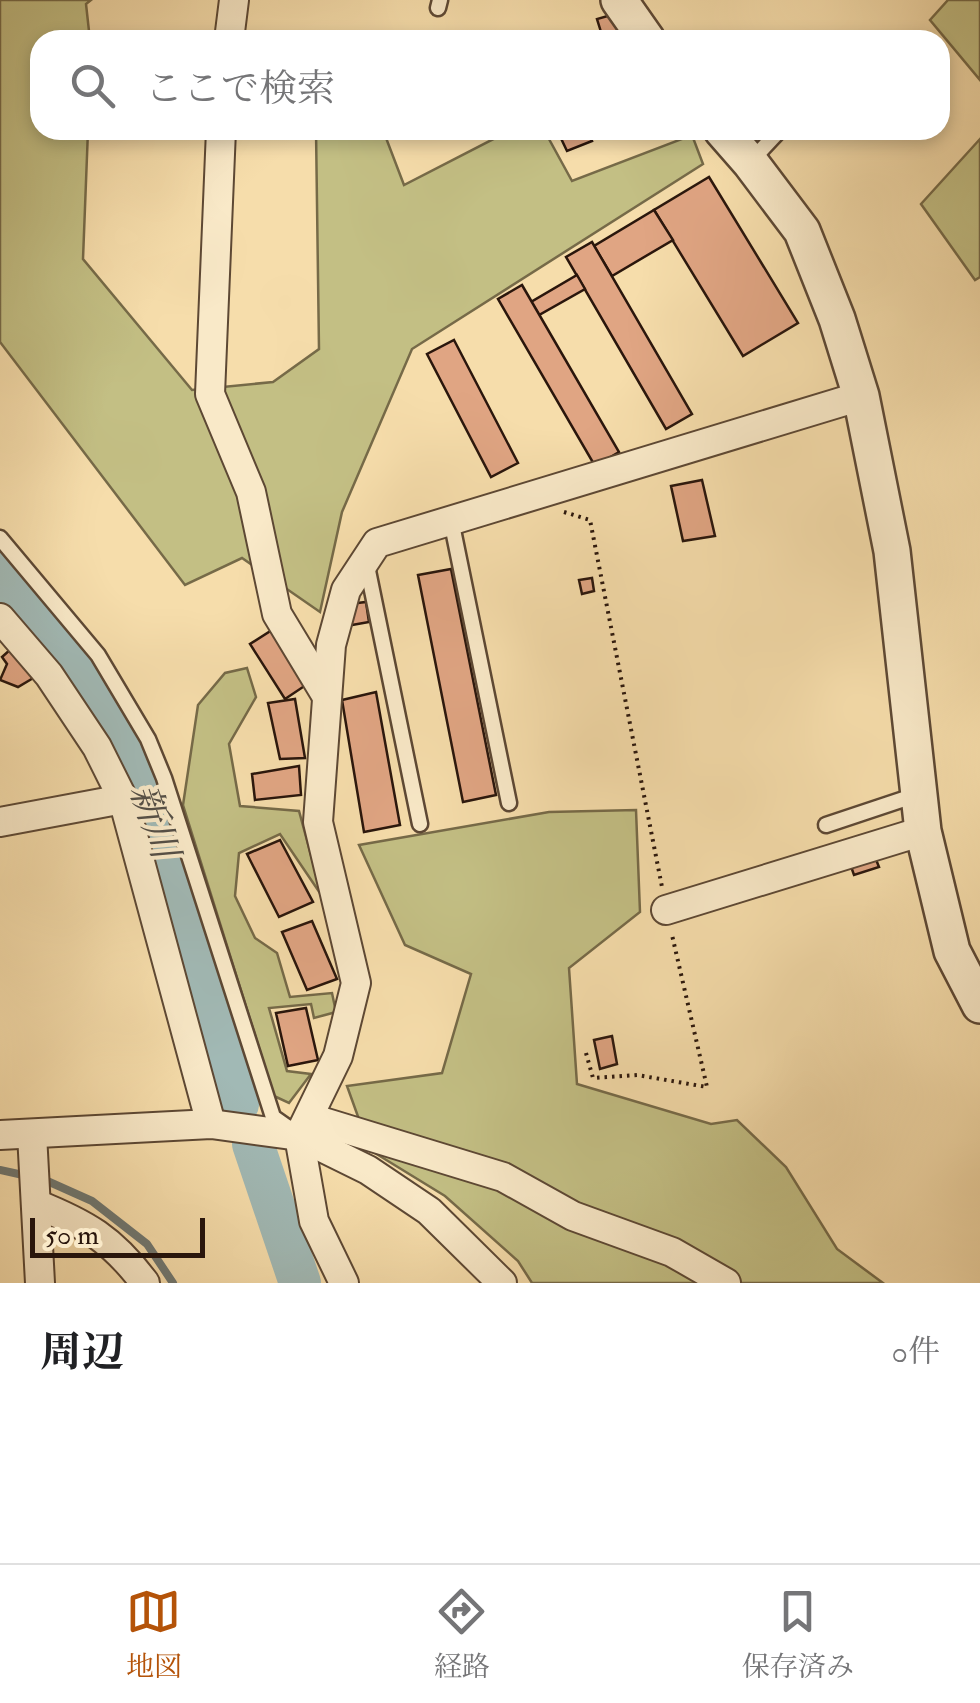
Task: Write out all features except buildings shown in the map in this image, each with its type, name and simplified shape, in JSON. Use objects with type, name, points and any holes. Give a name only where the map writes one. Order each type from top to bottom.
[{"type":"street","points":[[230,30],[234,0]]},
{"type":"street","points":[[620,0],[641,30]]},
{"type":"street","points":[[221,140],[210,394],[251,492],[277,614],[326,696]]},
{"type":"street","points":[[731,140],[802,231],[837,319],[861,396],[892,550],[923,831],[952,951],[980,1005]]},
{"type":"street","points":[[344,1283],[314,1221],[304,1127],[338,1056],[356,983],[318,822],[331,646],[346,590],[378,542],[861,396]]},
{"type":"street","points":[[0,618],[49,675],[97,747],[123,799],[212,1124]]},
{"type":"street","points":[[0,822],[123,799]]},
{"type":"street","points":[[666,910],[923,831]]},
{"type":"street","points":[[0,1135],[212,1124],[304,1127],[503,1176],[573,1216],[672,1252],[726,1283]]},
{"type":"street","points":[[304,1127],[429,1210],[502,1283]]},
{"type":"street","points":[[32,1134],[40,1283]]},
{"type":"street","points":[[36,1204],[83,1223],[128,1260],[146,1283]]},
{"type":"lane","points":[[750,162],[771,140]]},
{"type":"lane","points":[[450,520],[509,804]]},
{"type":"lane","points":[[0,538],[98,655],[148,739],[274,1117],[304,1127]]},
{"type":"lane","points":[[366,560],[420,824]]},
{"type":"lane","points":[[826,826],[919,794]]},
{"type":"path","points":[[517,498],[590,520],[666,910],[707,1087],[637,1076],[594,1078],[586,1053]]},
{"type":"shaded area","points":[[0,0],[91,0],[86,4],[89,30],[30,30],[30,140],[88,140],[83,259],[192,390],[273,382],[319,349],[316,140],[387,140],[404,185],[492,140],[549,140],[572,181],[679,140],[694,140],[703,164],[412,349],[342,512],[320,612],[242,558],[185,585],[0,342]]},
{"type":"shaded area","points":[[948,0],[980,0],[980,80],[950,44],[950,30],[938,30],[930,20]]},
{"type":"shaded area","points":[[980,139],[980,277],[975,280],[921,204]]},
{"type":"shaded area","points":[[247,668],[256,697],[229,744],[240,806],[299,811],[322,896],[280,834],[239,853],[235,896],[255,938],[277,953],[290,997],[332,993],[336,1012],[314,1018],[311,1004],[269,1008],[287,1071],[311,1074],[289,1103],[274,1096],[183,805],[198,705],[225,673]]},
{"type":"shaded area","points":[[636,810],[640,912],[569,968],[577,1084],[711,1124],[737,1120],[786,1167],[837,1249],[883,1283],[532,1283],[518,1261],[445,1196],[370,1150],[347,1086],[442,1073],[471,974],[405,945],[359,845],[549,812]]},
{"type":"waterway","name":"新川","points":[[0,572],[94,688],[149,792],[238,1104]]},
{"type":"waterway","name":"新川","points":[[253,1144],[300,1283]]},
{"type":"waterway","points":[[0,1170],[23,1175]]},
{"type":"waterway","points":[[45,1180],[92,1201],[147,1244],[173,1283]]}]
